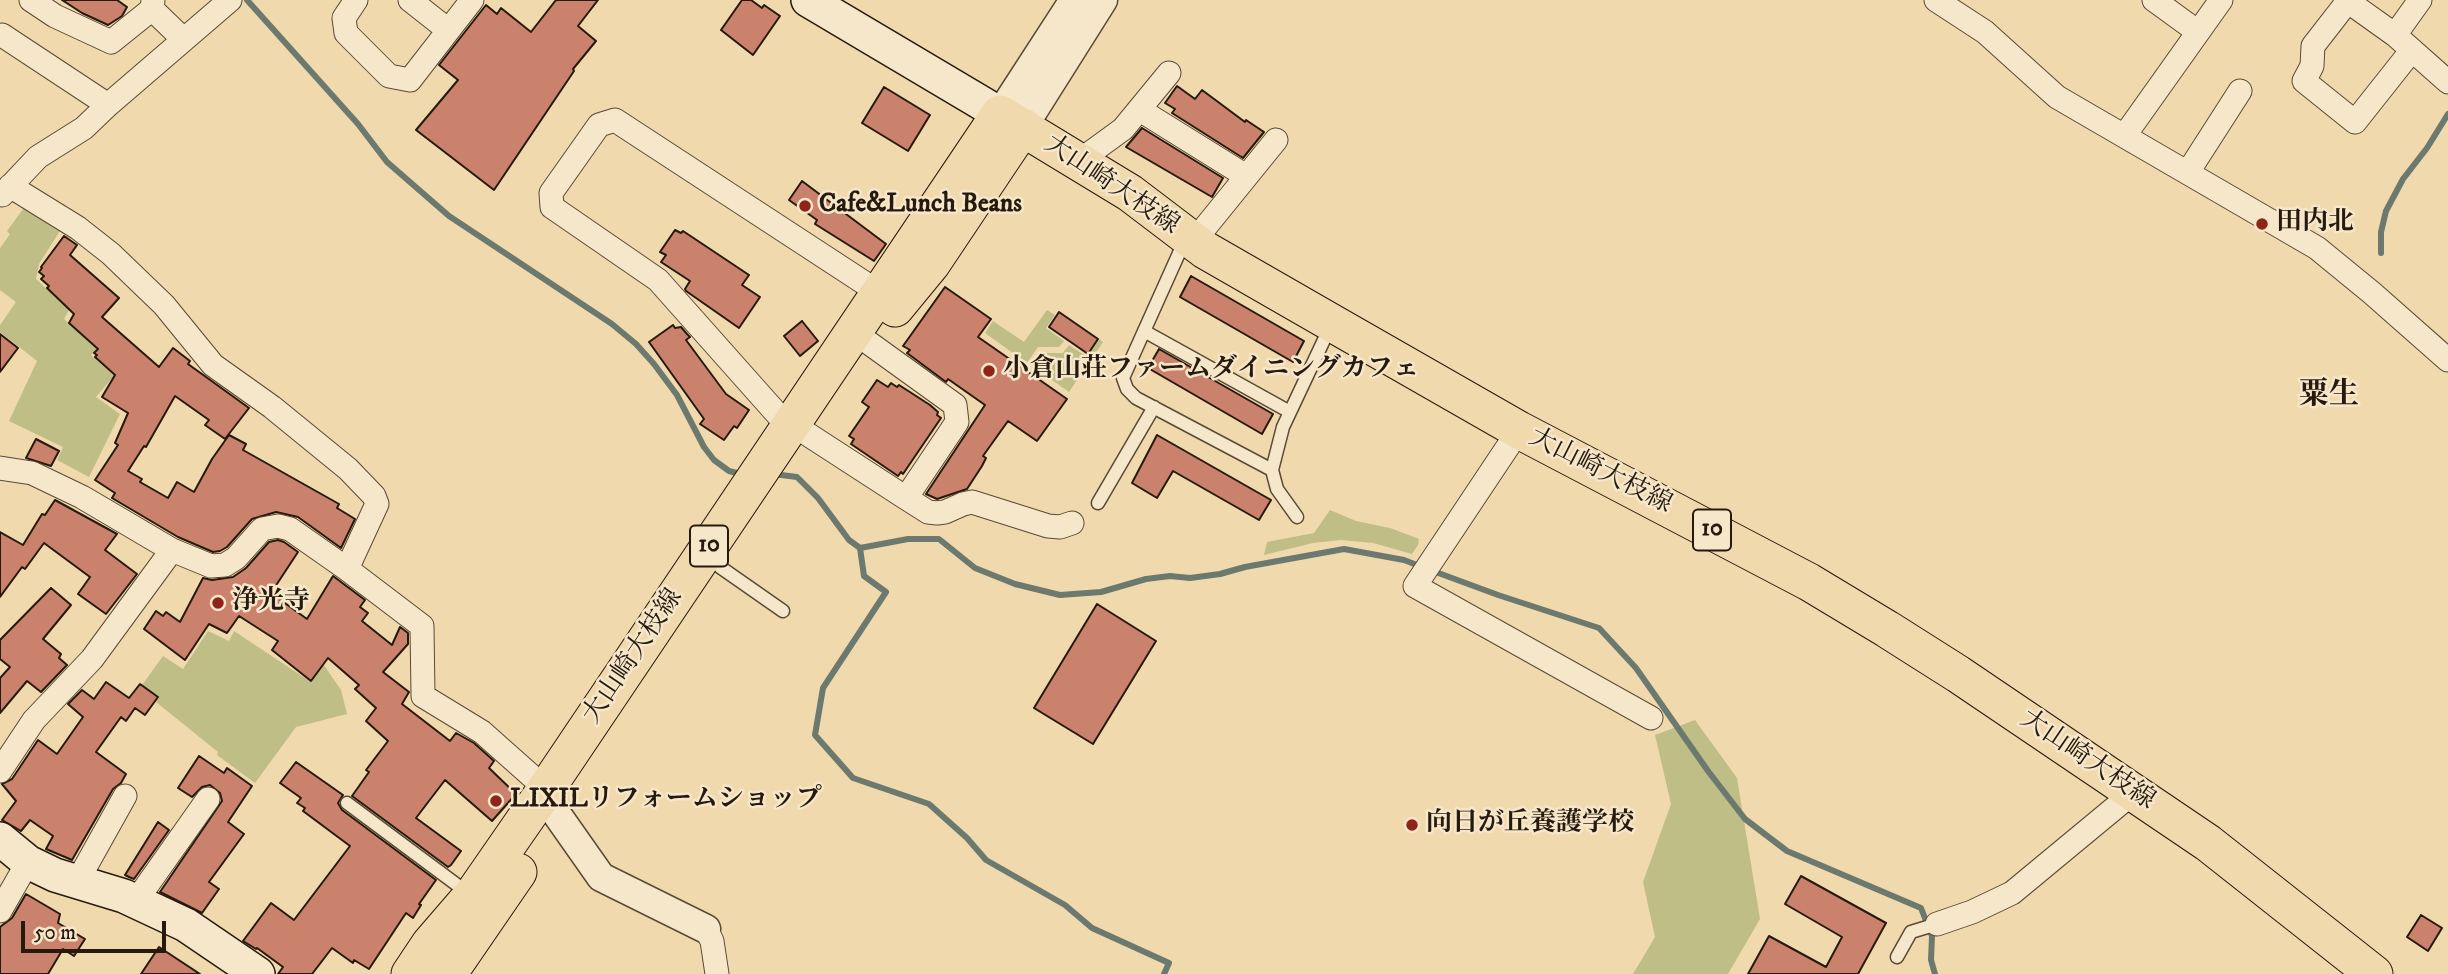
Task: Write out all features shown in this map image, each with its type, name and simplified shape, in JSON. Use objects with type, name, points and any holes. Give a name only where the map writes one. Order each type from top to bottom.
[{"type":"main road","points":[[807,0],[1012,120]]},
{"type":"main road","name":"大山崎大枝線","points":[[448,974],[550,803],[800,429],[889,299],[932,263],[1012,120],[1130,193],[1191,240],[1332,323],[1519,430],[1809,582],[1958,674],[2208,843],[2374,974]]},
{"type":"main road","name":"大山崎大枝線","points":[[410,974],[430,944],[550,803],[720,567],[800,429],[869,343],[889,299]]},
{"type":"main road","points":[[0,839],[28,862],[55,875],[135,901],[186,925],[258,974]]},
{"type":"street","points":[[31,0],[55,16],[111,42],[153,5],[183,39]]},
{"type":"street","points":[[230,0],[108,104],[84,128],[38,157],[5,192],[78,228],[111,254],[164,306],[213,365],[272,407],[348,469],[374,496],[377,504],[347,569]]},
{"type":"street","points":[[356,0],[344,18],[346,33],[389,76],[410,80],[472,0]]},
{"type":"street","points":[[410,0],[448,30]]},
{"type":"street","points":[[1012,120],[1074,0]]},
{"type":"street","points":[[1012,120],[1103,0]]},
{"type":"street","points":[[1936,0],[1985,32],[2057,97],[2317,248],[2448,360]]},
{"type":"street","points":[[2154,0],[2199,32]]},
{"type":"street","points":[[2125,135],[2221,0]]},
{"type":"street","points":[[2420,0],[2403,43],[2355,122],[2304,81],[2312,66],[2314,46],[2347,1],[2403,43],[2448,82]]},
{"type":"street","points":[[2,35],[108,104]]},
{"type":"street","points":[[1079,161],[1123,129],[1169,73]]},
{"type":"street","points":[[2188,172],[2240,91]]},
{"type":"street","points":[[1140,110],[1246,176]]},
{"type":"street","points":[[889,299],[615,120],[599,125],[551,193],[552,207],[658,280],[778,415],[928,512],[945,512],[972,502],[1048,526],[1060,527],[1072,523]]},
{"type":"street","points":[[1191,240],[1203,230],[1276,140]]},
{"type":"street","points":[[869,343],[955,405],[957,422],[906,498]]},
{"type":"street","points":[[1519,430],[1415,586],[1651,718]]},
{"type":"street","points":[[0,468],[32,473],[82,497],[172,550],[211,566],[225,565],[236,558],[262,529],[278,526],[290,529],[347,569],[422,626],[423,696],[482,732],[536,780],[601,877],[706,929],[712,941],[717,974]]},
{"type":"street","points":[[0,771],[34,720],[92,659],[172,550]]},
{"type":"street","points":[[1931,926],[1972,912],[2012,893],[2134,792]]},
{"type":"street","points":[[77,881],[125,796]]},
{"type":"street","points":[[135,901],[208,799]]},
{"type":"street","points":[[0,911],[28,862]]},
{"type":"lane","points":[[1191,240],[1180,251],[1123,378],[1127,389],[1136,398],[1272,470]]},
{"type":"lane","points":[[1297,517],[1277,489],[1272,470],[1290,412],[1332,323]]},
{"type":"lane","points":[[1144,331],[1290,412]]},
{"type":"lane","points":[[1098,503],[1154,407]]},
{"type":"lane","points":[[720,567],[783,611]]},
{"type":"lane","points":[[347,803],[471,896]]},
{"type":"lane","points":[[1897,957],[1911,932],[1931,926]]},
{"type":"shaded area","points":[[26,205],[63,226],[39,264],[36,279],[69,310],[64,319],[97,349],[91,355],[114,376],[96,397],[120,414],[89,477],[57,460],[63,447],[9,421],[37,361],[0,332],[0,325],[16,302],[0,290],[0,248],[10,234],[7,231]]},
{"type":"shaded area","points":[[1047,310],[1055,315],[1046,328],[1064,341],[1059,347],[1038,347],[1027,363],[985,333],[993,321],[1024,342]]},
{"type":"shaded area","points":[[1099,339],[1103,342],[1069,392],[1032,366],[1041,353],[1063,353],[1069,345],[1087,357]]},
{"type":"shaded area","points":[[1330,510],[1356,521],[1390,528],[1419,539],[1418,545],[1412,554],[1373,543],[1341,540],[1313,543],[1264,555],[1267,542],[1314,533]]},
{"type":"shaded area","points":[[208,631],[229,641],[234,631],[311,682],[324,665],[341,690],[347,714],[296,727],[255,783],[217,755],[218,752],[156,702],[159,697],[142,685],[163,656],[183,669]]},
{"type":"shaded area","points":[[1695,720],[1737,778],[1760,919],[1728,974],[1633,974],[1655,937],[1643,882],[1671,804],[1655,735]]},
{"type":"building","points":[[62,0],[117,0],[127,7],[122,16],[108,25]]},
{"type":"building","points":[[556,0],[598,0],[578,26],[596,41],[573,69],[494,190],[416,130],[458,80],[439,65],[486,5],[497,14],[501,8],[531,32]]},
{"type":"building","points":[[742,0],[751,0],[762,8],[764,5],[780,16],[753,55],[721,30]]},
{"type":"building","points":[[1177,86],[1195,99],[1202,90],[1245,122],[1246,120],[1264,132],[1243,158],[1172,113],[1175,109],[1165,103]]},
{"type":"building","points":[[884,87],[930,115],[908,151],[862,123]]},
{"type":"building","points":[[1142,128],[1223,178],[1212,197],[1126,147]]},
{"type":"building","points":[[802,181],[886,244],[874,261],[815,224],[817,220],[789,200]]},
{"type":"building","points":[[675,230],[681,233],[683,231],[749,275],[742,285],[760,297],[739,328],[686,291],[690,281],[661,262],[666,255],[660,252]]},
{"type":"building","points":[[64,236],[77,245],[70,255],[119,298],[102,317],[159,367],[173,348],[190,361],[188,364],[249,408],[225,439],[205,425],[209,420],[175,396],[146,447],[144,446],[128,471],[142,479],[140,482],[168,498],[177,482],[194,492],[229,435],[246,444],[243,450],[339,504],[337,508],[355,519],[341,548],[298,517],[276,512],[252,519],[227,547],[213,552],[178,537],[112,498],[115,493],[95,480],[118,445],[115,443],[128,413],[102,397],[115,375],[95,357],[97,355],[94,353],[98,349],[69,323],[74,314],[41,279],[44,276],[39,272],[41,267]]},
{"type":"building","points":[[1191,276],[1304,341],[1293,362],[1180,297]]},
{"type":"building","points":[[945,287],[991,319],[978,337],[1067,399],[1037,441],[1008,421],[983,456],[986,458],[967,489],[937,499],[926,494],[985,405],[948,379],[946,382],[907,353],[910,350],[903,346]]},
{"type":"building","points":[[1059,312],[1098,339],[1088,354],[1049,327]]},
{"type":"building","points":[[802,321],[818,341],[800,356],[784,336]]},
{"type":"building","points":[[673,325],[675,328],[681,327],[690,337],[686,340],[726,394],[749,410],[737,428],[734,426],[724,440],[700,424],[704,419],[649,342]]},
{"type":"building","points":[[0,334],[18,348],[0,372]]},
{"type":"building","points":[[1159,349],[1273,414],[1262,434],[1148,368]]},
{"type":"building","points":[[877,380],[888,387],[891,383],[897,387],[899,385],[930,405],[941,418],[903,474],[901,472],[898,476],[851,444],[854,439],[849,436],[869,407],[862,402]]},
{"type":"building","points":[[1157,435],[1271,500],[1259,520],[1173,471],[1157,498],[1132,483]]},
{"type":"building","points":[[36,439],[59,451],[51,466],[26,458]]},
{"type":"building","points":[[55,500],[117,534],[105,550],[137,574],[106,614],[78,594],[90,577],[44,543],[0,597],[0,532],[23,545],[42,514],[45,515]]},
{"type":"building","points":[[278,540],[298,552],[271,593],[307,619],[333,576],[365,600],[360,607],[368,613],[362,621],[392,645],[400,627],[408,633],[408,644],[383,672],[409,692],[402,704],[450,741],[456,733],[474,743],[494,761],[489,768],[516,794],[492,821],[445,780],[416,818],[461,851],[448,867],[352,796],[369,772],[366,770],[388,741],[366,721],[376,708],[355,689],[359,685],[328,658],[311,681],[272,650],[278,641],[239,616],[227,633],[209,624],[185,660],[144,629],[156,611],[163,616],[166,612],[180,622],[203,578],[212,580],[233,577],[246,568],[269,542]]},
{"type":"building","points":[[51,588],[71,605],[43,639],[61,654],[59,658],[67,665],[41,692],[27,681],[0,713],[0,678],[10,667],[0,659],[0,640]]},
{"type":"building","points":[[1097,604],[1156,641],[1093,744],[1034,708]]},
{"type":"building","points":[[106,682],[129,698],[140,684],[158,697],[145,715],[135,708],[126,721],[121,717],[96,752],[126,774],[121,783],[113,789],[72,860],[46,849],[53,836],[30,820],[21,831],[2,820],[16,801],[2,784],[12,779],[38,740],[57,754],[83,717],[68,704],[82,690],[94,699]]},
{"type":"building","points":[[199,756],[224,773],[227,768],[252,786],[228,822],[244,834],[209,882],[219,889],[202,913],[160,892],[222,801],[220,793],[210,785],[202,787],[192,797],[178,788]]},
{"type":"building","points":[[296,762],[343,795],[338,803],[342,810],[436,880],[419,904],[421,905],[413,918],[406,913],[369,969],[354,960],[353,963],[332,948],[312,974],[278,974],[283,967],[243,941],[271,903],[294,920],[350,846],[303,811],[305,808],[297,803],[301,798],[280,783]]},
{"type":"building","points":[[158,822],[169,830],[134,879],[125,875]]},
{"type":"building","points":[[1801,876],[1886,923],[1858,974],[1748,974],[1769,936],[1826,967],[1842,937],[1785,904]]},
{"type":"building","points":[[26,894],[60,914],[58,923],[85,939],[74,956],[63,949],[48,974],[0,974],[0,927],[12,918]]},
{"type":"building","points":[[2421,915],[2442,928],[2428,951],[2407,937]]},
{"type":"building","points":[[159,947],[200,974],[141,974]]},
{"type":"waterway","points":[[247,0],[358,124],[387,162],[449,216],[612,324],[636,344],[677,395],[704,447],[714,460],[729,471],[745,475]]},
{"type":"waterway","points":[[2381,253],[2381,232],[2386,211],[2403,179],[2448,114]]},
{"type":"waterway","points":[[773,474],[797,477],[818,498],[849,540],[860,548],[908,539],[939,539],[975,568],[1015,584],[1060,595],[1101,592],[1146,579],[1220,574],[1344,549],[1404,560],[1422,567]]},
{"type":"waterway","points":[[860,548],[864,576],[886,592],[823,688],[815,735],[853,778],[929,804],[967,838],[986,860],[1065,905],[1092,928],[1169,963],[1164,974]]},
{"type":"waterway","points":[[1433,571],[1599,628],[1636,668],[1745,819],[1787,851],[1921,908],[1932,936],[1931,960],[1935,974]]},
{"type":"place","name":"Cafe&Lunch Beans","points":[[805,206]]},
{"type":"place","name":"田内北","points":[[2262,224]]},
{"type":"place","name":"小倉山荘ファームダイニングカフェ","points":[[989,371]]},
{"type":"place","name":"浄光寺","points":[[218,603]]},
{"type":"place","name":"LIXILリフォームショップ","points":[[496,801]]},
{"type":"place","name":"向日が丘養護学校","points":[[1412,825]]},
{"type":"district","name":"粟生","points":[[2329,397]]}]
